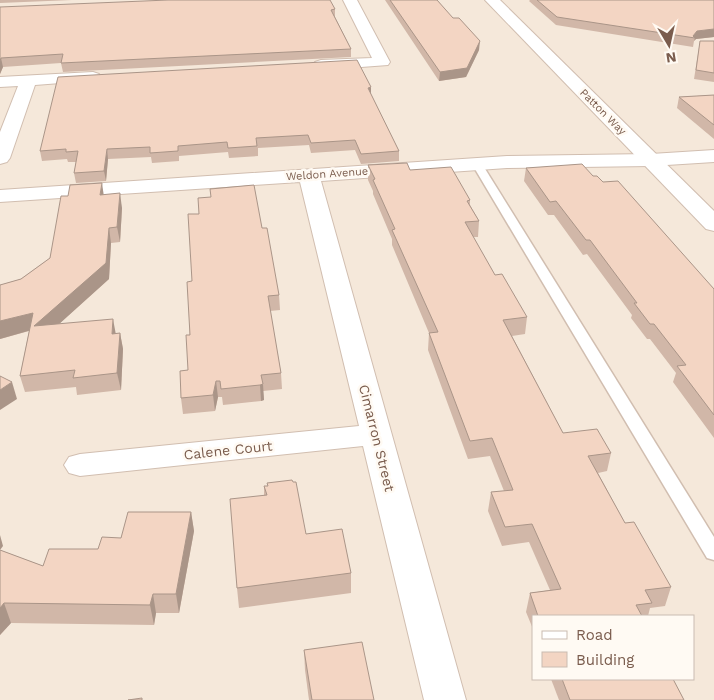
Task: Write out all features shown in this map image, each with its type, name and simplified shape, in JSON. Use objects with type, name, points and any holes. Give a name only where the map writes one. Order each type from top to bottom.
[{"type":"street","points":[[303,66],[382,62],[350,0]]},
{"type":"street","name":"Patton Way","points":[[492,0],[714,224]]},
{"type":"street","points":[[0,82],[107,76]]},
{"type":"street","points":[[0,158],[28,81]]},
{"type":"street","name":"Weldon Avenue","points":[[0,196],[477,164],[651,160],[714,156]]},
{"type":"street","name":"Cimarron Street","points":[[309,175],[445,700]]},
{"type":"street","name":"Calene Court","points":[[80,465],[376,434]]},
{"type":"lane","points":[[477,164],[714,553]]},
{"type":"shaded area","points":[[0,0],[714,0],[714,700],[0,700]]},
{"type":"building","points":[[168,0],[330,0],[335,9],[331,10],[351,49],[61,63],[63,54],[1,58],[0,61],[0,7]]},
{"type":"building","points":[[390,0],[437,0],[453,18],[459,18],[480,41],[467,68],[440,72]]},
{"type":"building","points":[[537,0],[714,0],[714,29],[697,31],[693,36],[695,38],[557,17]]},
{"type":"building","points":[[700,41],[714,41],[714,73],[696,70]]},
{"type":"building","points":[[357,60],[371,87],[368,88],[399,151],[361,154],[355,140],[311,143],[308,135],[256,138],[257,146],[228,148],[227,142],[178,146],[178,151],[150,153],[150,147],[107,149],[104,171],[74,173],[78,151],[66,152],[66,149],[40,151],[58,77]]},
{"type":"building","points":[[714,95],[714,125],[679,97]]},
{"type":"building","points":[[407,163],[410,170],[451,167],[470,200],[467,201],[479,221],[465,222],[495,275],[502,274],[527,317],[503,320],[563,433],[597,429],[611,453],[588,456],[625,523],[634,522],[671,587],[645,590],[652,603],[636,605],[641,615],[538,615],[530,593],[561,589],[532,524],[505,527],[491,492],[513,490],[492,438],[470,441],[429,333],[438,332],[392,230],[395,229],[368,165]]},
{"type":"building","points":[[582,164],[593,176],[597,176],[603,182],[618,181],[714,289],[714,415],[677,366],[686,365],[654,324],[650,324],[634,303],[637,303],[590,240],[586,240],[556,201],[550,202],[526,168]]},
{"type":"building","points":[[102,183],[100,195],[120,193],[117,227],[109,228],[106,263],[34,326],[113,319],[112,334],[120,333],[117,373],[73,378],[75,370],[20,376],[33,313],[0,321],[0,285],[21,279],[50,258],[61,196],[68,196],[70,185]]},
{"type":"building","points":[[254,185],[262,228],[267,228],[279,295],[268,296],[281,373],[261,375],[263,384],[260,385],[221,389],[220,381],[216,381],[213,395],[181,398],[180,371],[188,370],[186,335],[190,335],[187,282],[192,281],[188,214],[199,214],[198,198],[211,197],[210,189]]},
{"type":"building","points":[[0,376],[12,382],[0,390]]},
{"type":"building","points":[[292,480],[296,482],[306,534],[342,529],[351,573],[237,588],[230,499],[267,495],[264,486],[268,486],[267,483]]},
{"type":"building","points":[[128,512],[191,512],[176,594],[153,594],[150,605],[4,603],[0,608],[0,550],[43,566],[49,549],[98,549],[102,537],[121,538]]},
{"type":"building","points":[[362,642],[374,700],[312,700],[304,650]]},
{"type":"building","points":[[562,680],[674,680],[684,700],[570,700]]}]
